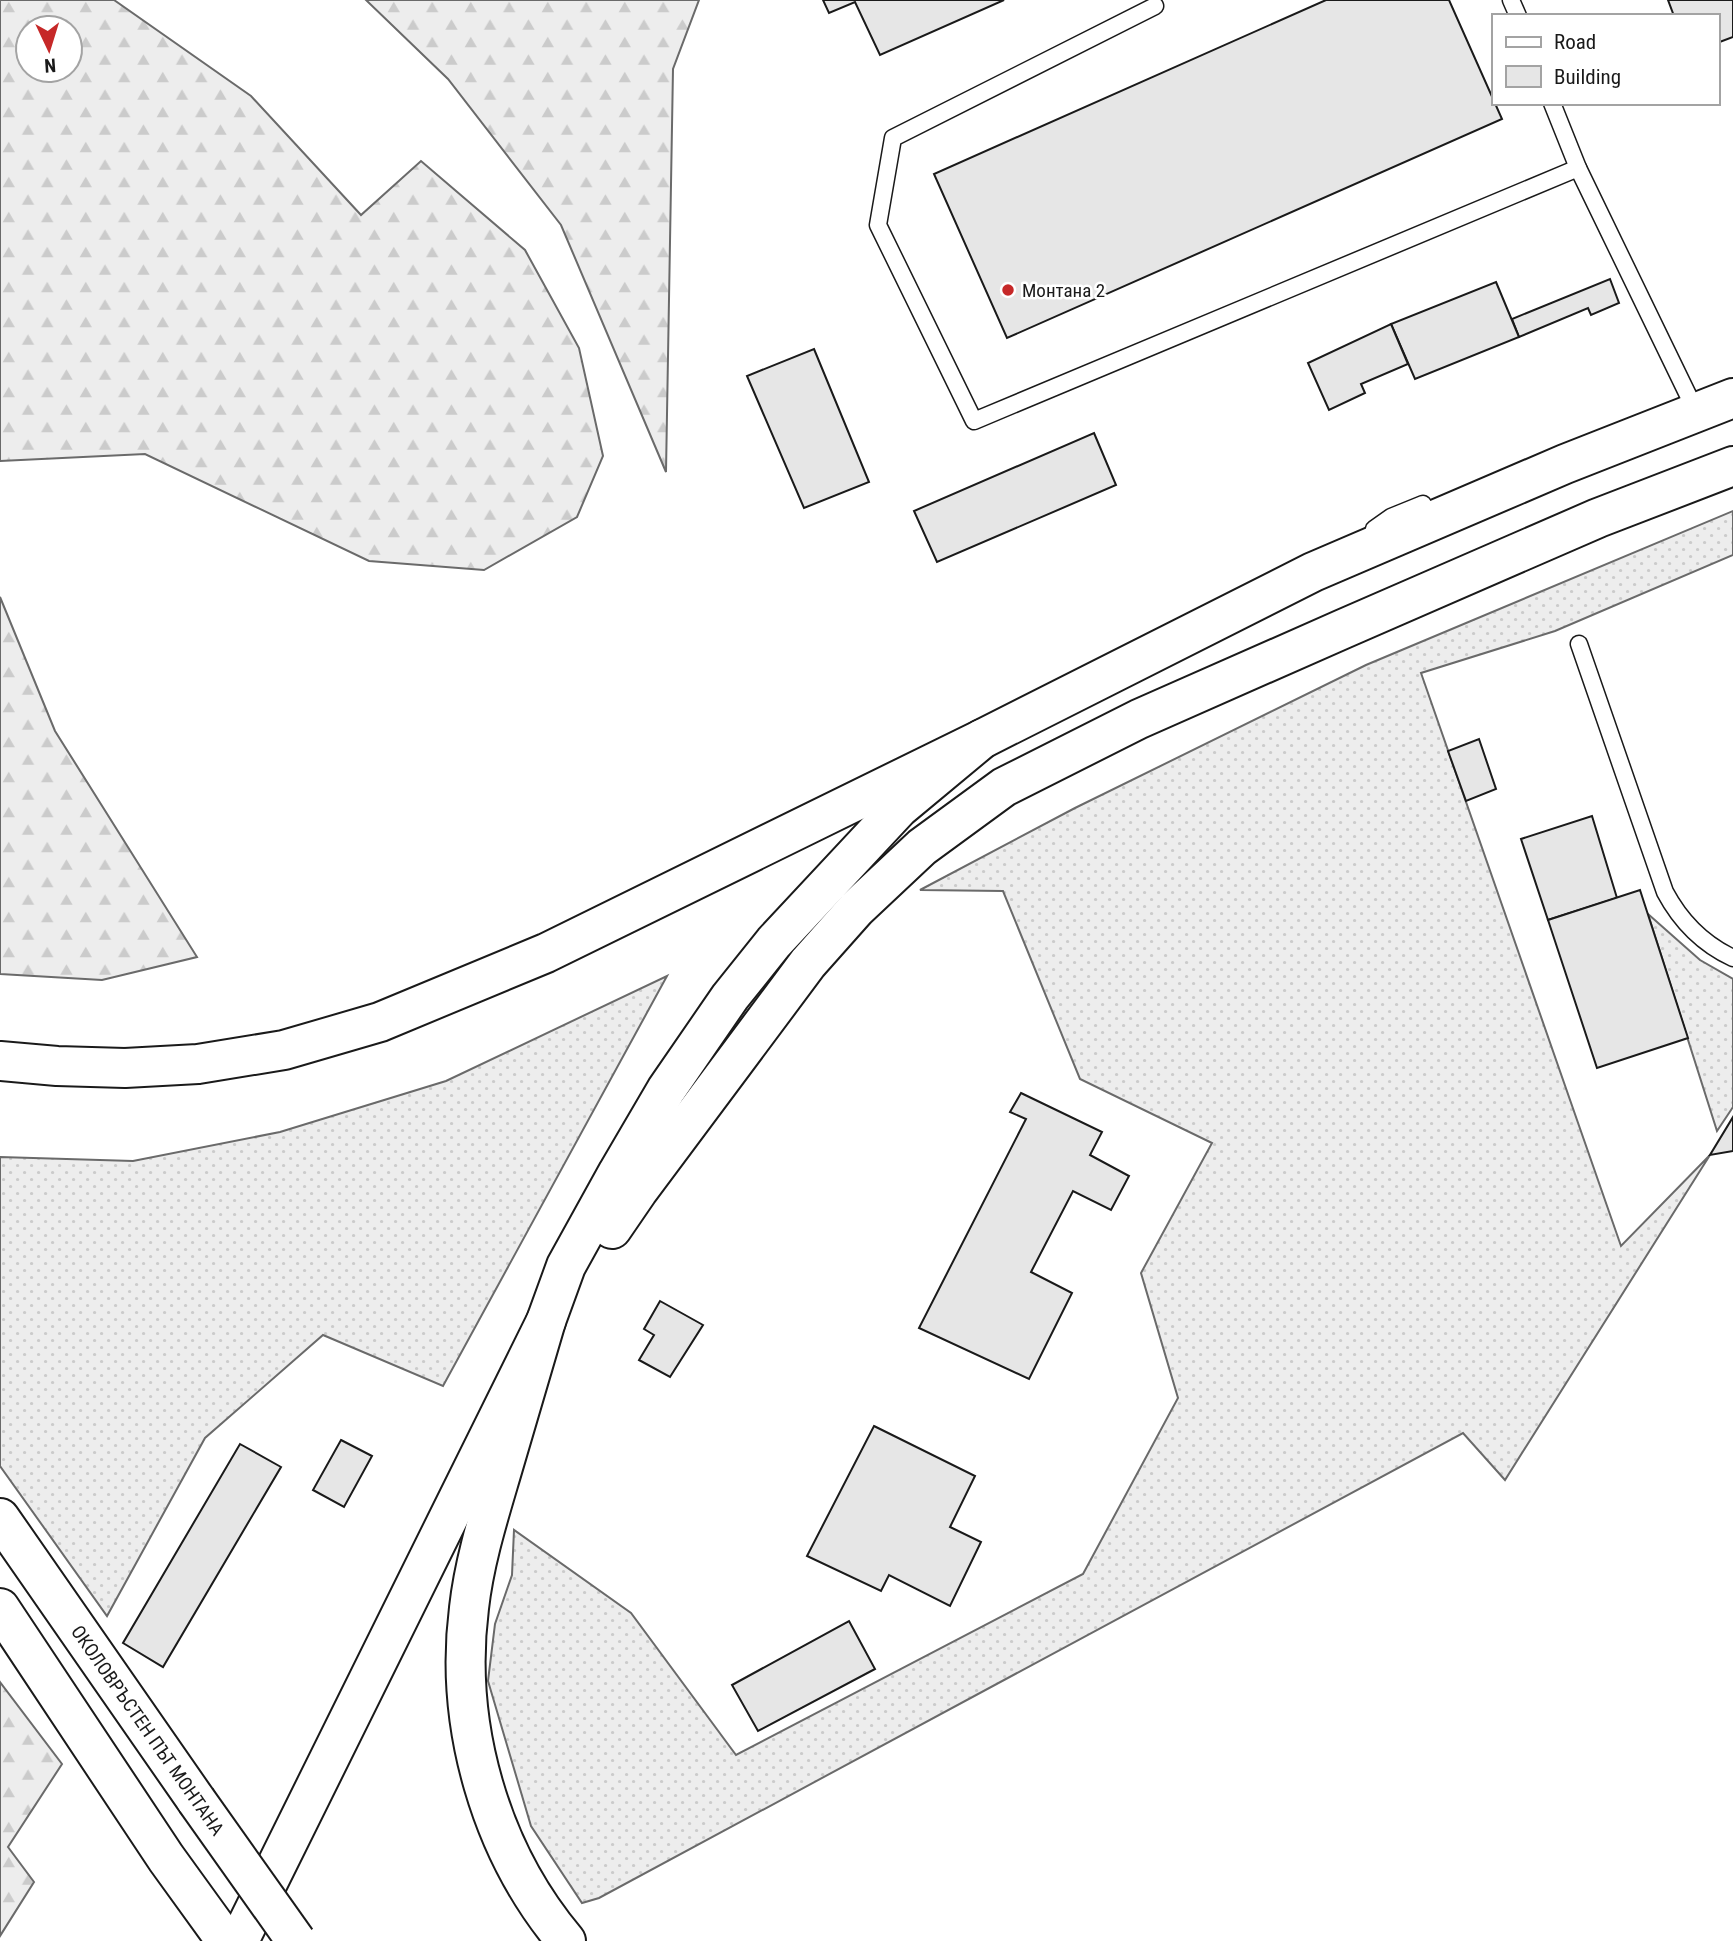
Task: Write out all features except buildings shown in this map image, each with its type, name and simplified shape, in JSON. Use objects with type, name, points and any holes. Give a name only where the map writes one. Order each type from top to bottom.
[{"type":"main road","points":[[0,1061],[125,1068],[198,1064],[284,1050],[380,1022],[546,953],[982,739],[1313,572],[1565,464],[1699,396]]},
{"type":"main road","points":[[239,1941],[546,1321],[638,1191],[808,963],[856,909],[922,847],[1004,787],[1139,719],[1342,629],[1598,518],[1733,466]]},
{"type":"main road","points":[[566,1941],[511,1858],[499,1828],[478,1760],[466,1685],[468,1609],[474,1574],[546,1321],[566,1266],[618,1172],[666,1090],[730,997],[774,942],[890,818],[982,739]]},
{"type":"main road","name":"ОКОЛОВРЪСТЕН ПЪТ МОНТАНА","points":[[0,1518],[296,1941]]},
{"type":"main road","points":[[0,1608],[166,1858],[226,1941]]},
{"type":"lane","points":[[1155,6],[894,138],[878,225],[974,421],[1578,168]]},
{"type":"lane","points":[[1553,105],[1578,168],[1699,396]]},
{"type":"lane","points":[[1313,572],[1391,517],[1443,496]]},
{"type":"lane","points":[[1579,644],[1665,892],[1684,923],[1716,949],[1733,958]]},
{"type":"green space","points":[[0,0],[114,0],[251,96],[361,215],[421,161],[525,250],[579,348],[603,456],[577,517],[484,570],[369,561],[145,454],[0,461]]},
{"type":"green space","points":[[366,0],[699,0],[673,69],[666,472],[561,225],[448,79]]},
{"type":"green space","points":[[1733,511],[1733,555],[1555,631],[1421,673],[1621,1246],[1710,1155],[1505,1480],[1463,1433],[599,1898],[582,1903],[531,1826],[488,1681],[495,1624],[512,1575],[514,1530],[631,1613],[736,1755],[1083,1574],[1178,1398],[1141,1273],[1212,1143],[1080,1079],[1003,891],[920,890],[1075,808],[1366,665]]},
{"type":"green space","points":[[0,597],[55,731],[197,957],[102,980],[0,974]]},
{"type":"green space","points":[[1648,914],[1700,960],[1733,979],[1733,1107],[1717,1131]]},
{"type":"green space","points":[[667,976],[443,1386],[323,1335],[205,1438],[107,1616],[0,1466],[0,1157],[133,1161],[280,1132],[446,1081]]},
{"type":"green space","points":[[0,1682],[62,1764],[8,1847],[34,1882],[0,1936]]},
{"type":"place","name":"Монтана 2","points":[[1008,290]]}]
